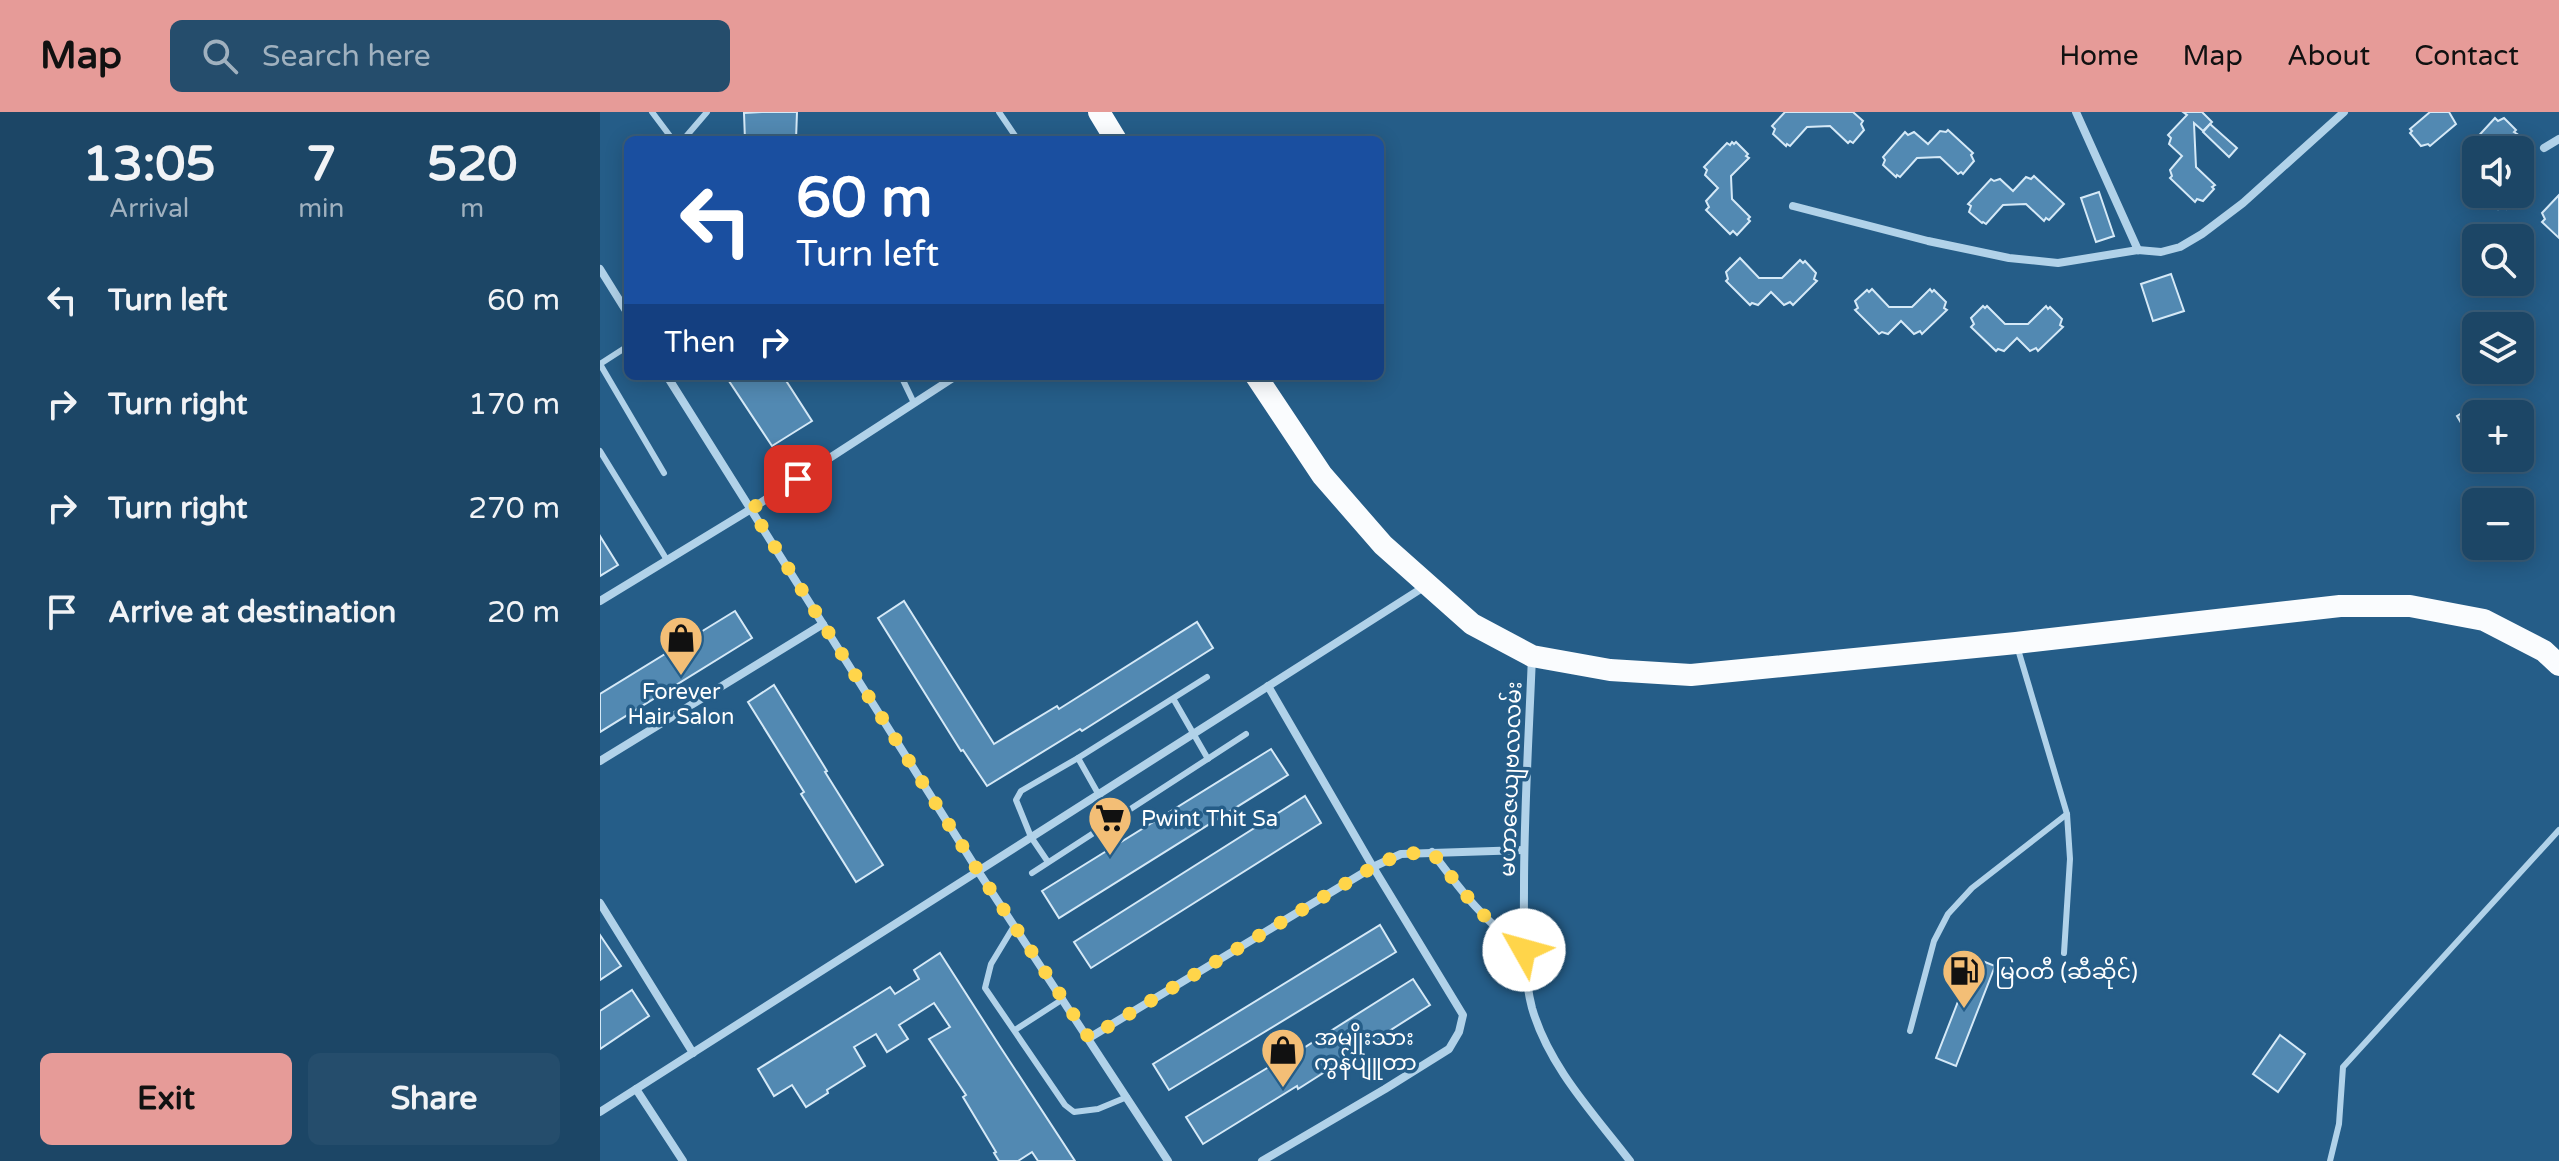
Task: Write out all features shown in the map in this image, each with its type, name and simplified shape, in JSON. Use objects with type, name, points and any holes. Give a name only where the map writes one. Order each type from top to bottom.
[{"type":"highway","points":[[1099,112],[1114,136]]},
{"type":"highway","points":[[1259,380],[1322,475],[1383,545],[1472,624],[1532,656],[1610,670],[1691,675],[2016,643],[2340,606],[2410,606],[2484,620],[2544,651],[2559,665]]},
{"type":"street","points":[[2076,112],[2138,250]]},
{"type":"street","points":[[1793,206],[1928,241],[2009,258],[2058,263],[2138,250],[2161,252],[2180,247],[2202,234],[2243,203],[2344,112]]},
{"type":"street","points":[[2544,148],[2559,139]]},
{"type":"street","points":[[600,269],[624,308]]},
{"type":"street","points":[[670,380],[978,871],[1166,1161]]},
{"type":"street","points":[[600,601],[751,509],[950,380]]},
{"type":"street","points":[[600,1112],[1427,584]]},
{"type":"street","points":[[600,761],[823,624]]},
{"type":"street","name":"မဟာဇေယျဗလလမ်း","points":[[1532,656],[1524,850],[1524,950],[1532,1008],[1567,1080],[1630,1161]]},
{"type":"street","points":[[1262,1161],[1449,1049],[1459,1032],[1463,1015],[1268,686]]},
{"type":"street","points":[[1089,1038],[1373,867],[1401,854],[1524,850]]},
{"type":"street","points":[[1432,852],[1477,911],[1504,937],[1524,950]]},
{"type":"street","points":[[600,903],[693,1053]]},
{"type":"street","points":[[636,1089],[683,1161]]},
{"type":"lane","points":[[652,112],[670,136]]},
{"type":"lane","points":[[686,136],[707,112]]},
{"type":"lane","points":[[999,112],[1015,136]]},
{"type":"lane","points":[[624,349],[600,364],[664,473]]},
{"type":"lane","points":[[903,380],[914,403]]},
{"type":"lane","points":[[600,451],[667,560]]},
{"type":"lane","points":[[2016,643],[2067,814],[2070,859],[2064,953]]},
{"type":"lane","points":[[1048,862],[1031,837],[1016,800],[1021,791],[1207,677]]},
{"type":"lane","points":[[1174,700],[1208,759]]},
{"type":"lane","points":[[1032,873],[1246,734]]},
{"type":"lane","points":[[1078,758],[1113,820]]},
{"type":"lane","points":[[1910,1031],[1934,941],[1948,914],[1972,888],[2067,814]]},
{"type":"lane","points":[[2330,1161],[2339,1124],[2343,1067],[2559,830]]},
{"type":"lane","points":[[1014,926],[991,964],[985,988],[1065,1105],[1074,1112],[1098,1109],[1127,1097]]},
{"type":"lane","points":[[1015,1030],[1063,999]]},
{"type":"building","points":[[797,112],[796,136],[745,136],[744,113]]},
{"type":"building","points":[[1785,112],[1853,112],[1863,121],[1864,130],[1853,143],[1848,143],[1830,126],[1807,127],[1790,146],[1786,146],[1773,134],[1775,129],[1772,126]]},
{"type":"building","points":[[2183,112],[2202,112],[2212,122],[2203,131],[2194,123],[2196,167],[2215,185],[2203,201],[2197,199],[2195,202],[2170,178],[2170,170],[2182,156],[2169,144],[2171,138],[2168,135],[2187,115]]},
{"type":"building","points":[[2430,112],[2449,112],[2456,124],[2430,146],[2421,146],[2410,129]]},
{"type":"building","points":[[2495,118],[2498,121],[2504,118],[2517,134],[2515,136],[2478,136]]},
{"type":"building","points":[[2210,124],[2237,148],[2229,157],[2203,132]]},
{"type":"building","points":[[1948,130],[1973,153],[1974,161],[1963,174],[1958,174],[1940,157],[1917,158],[1900,177],[1883,165],[1883,157],[1905,132],[1908,135],[1914,132],[1928,144],[1940,131]]},
{"type":"building","points":[[1736,142],[1749,158],[1731,176],[1732,199],[1750,217],[1737,235],[1733,231],[1730,234],[1706,210],[1709,207],[1706,201],[1718,188],[1705,175],[1707,170],[1704,167],[1727,143],[1730,145]]},
{"type":"building","points":[[2034,176],[2064,204],[2049,220],[2046,218],[2044,221],[2026,204],[2003,205],[1986,224],[1969,212],[1971,206],[1968,204],[1991,179],[2000,179],[2013,191],[2026,177],[2031,179]]},
{"type":"building","points":[[2099,192],[2114,236],[2096,242],[2081,198]]},
{"type":"building","points":[[2559,195],[2559,238],[2542,222],[2545,219],[2542,213]]},
{"type":"building","points":[[1740,258],[1759,278],[1782,278],[1800,260],[1805,261],[1816,273],[1814,279],[1817,281],[1793,305],[1790,302],[1784,305],[1771,292],[1758,305],[1750,305],[1726,281],[1726,272]]},
{"type":"building","points":[[2171,274],[2184,311],[2153,321],[2141,284]]},
{"type":"building","points":[[1872,289],[1889,307],[1912,307],[1930,289],[1932,292],[1934,290],[1946,302],[1944,308],[1947,310],[1922,334],[1920,331],[1914,334],[1901,321],[1888,334],[1879,334],[1855,310],[1858,308],[1855,301]]},
{"type":"building","points":[[1987,306],[2005,324],[2028,324],[2046,306],[2048,309],[2050,307],[2062,319],[2060,325],[2063,327],[2038,351],[2036,348],[2030,351],[2017,338],[2004,351],[1996,351],[1971,327],[1974,324],[1971,318]]},
{"type":"building","points":[[786,380],[812,421],[772,446],[729,381]]},
{"type":"building","points":[[600,536],[618,565],[600,576]]},
{"type":"building","points":[[904,601],[994,744],[1057,706],[1059,709],[1197,622],[1213,648],[1082,731],[1080,729],[987,786],[961,751],[878,618]]},
{"type":"building","points":[[735,611],[752,638],[600,732],[600,694]]},
{"type":"building","points":[[774,685],[883,865],[856,882],[748,702]]},
{"type":"building","points":[[1271,749],[1288,775],[1059,918],[1042,891]]},
{"type":"building","points":[[1305,796],[1321,823],[1091,968],[1074,942]]},
{"type":"building","points":[[1380,925],[1396,952],[1169,1090],[1153,1064]]},
{"type":"building","points":[[600,935],[621,966],[600,980]]},
{"type":"building","points":[[940,953],[1075,1161],[1038,1161],[1032,1152],[1018,1161],[999,1161],[963,1097],[966,1095],[929,1039],[950,1027],[934,1003],[899,1025],[908,1039],[887,1052],[876,1034],[854,1047],[865,1066],[806,1107],[792,1085],[774,1096],[758,1069],[890,987],[895,994],[919,979],[914,970]]},
{"type":"building","points":[[1975,958],[1995,966],[1956,1066],[1936,1058]]},
{"type":"building","points":[[1413,979],[1430,1005],[1298,1089],[1297,1086],[1203,1144],[1186,1117],[1275,1066]]},
{"type":"building","points":[[632,990],[649,1016],[600,1049],[600,1011]]},
{"type":"building","points":[[2280,1035],[2305,1054],[2278,1092],[2253,1074]]},
{"type":"place","name":"Forever Hair Salon","points":[[681,677]]},
{"type":"place","name":"Pwint Thit Sa","points":[[1110,857]]},
{"type":"place","name":"မြဝတီ (ဆီဆိုင်)","points":[[1964,1010]]},
{"type":"place","name":"အမျိုးသား ကွန်ပျူတာ","points":[[1283,1089]]},
{"type":"route","points":[[798,479],[751,509],[978,871],[1089,1038],[1373,867],[1401,854],[1432,852],[1477,911],[1504,937],[1524,950]]}]
